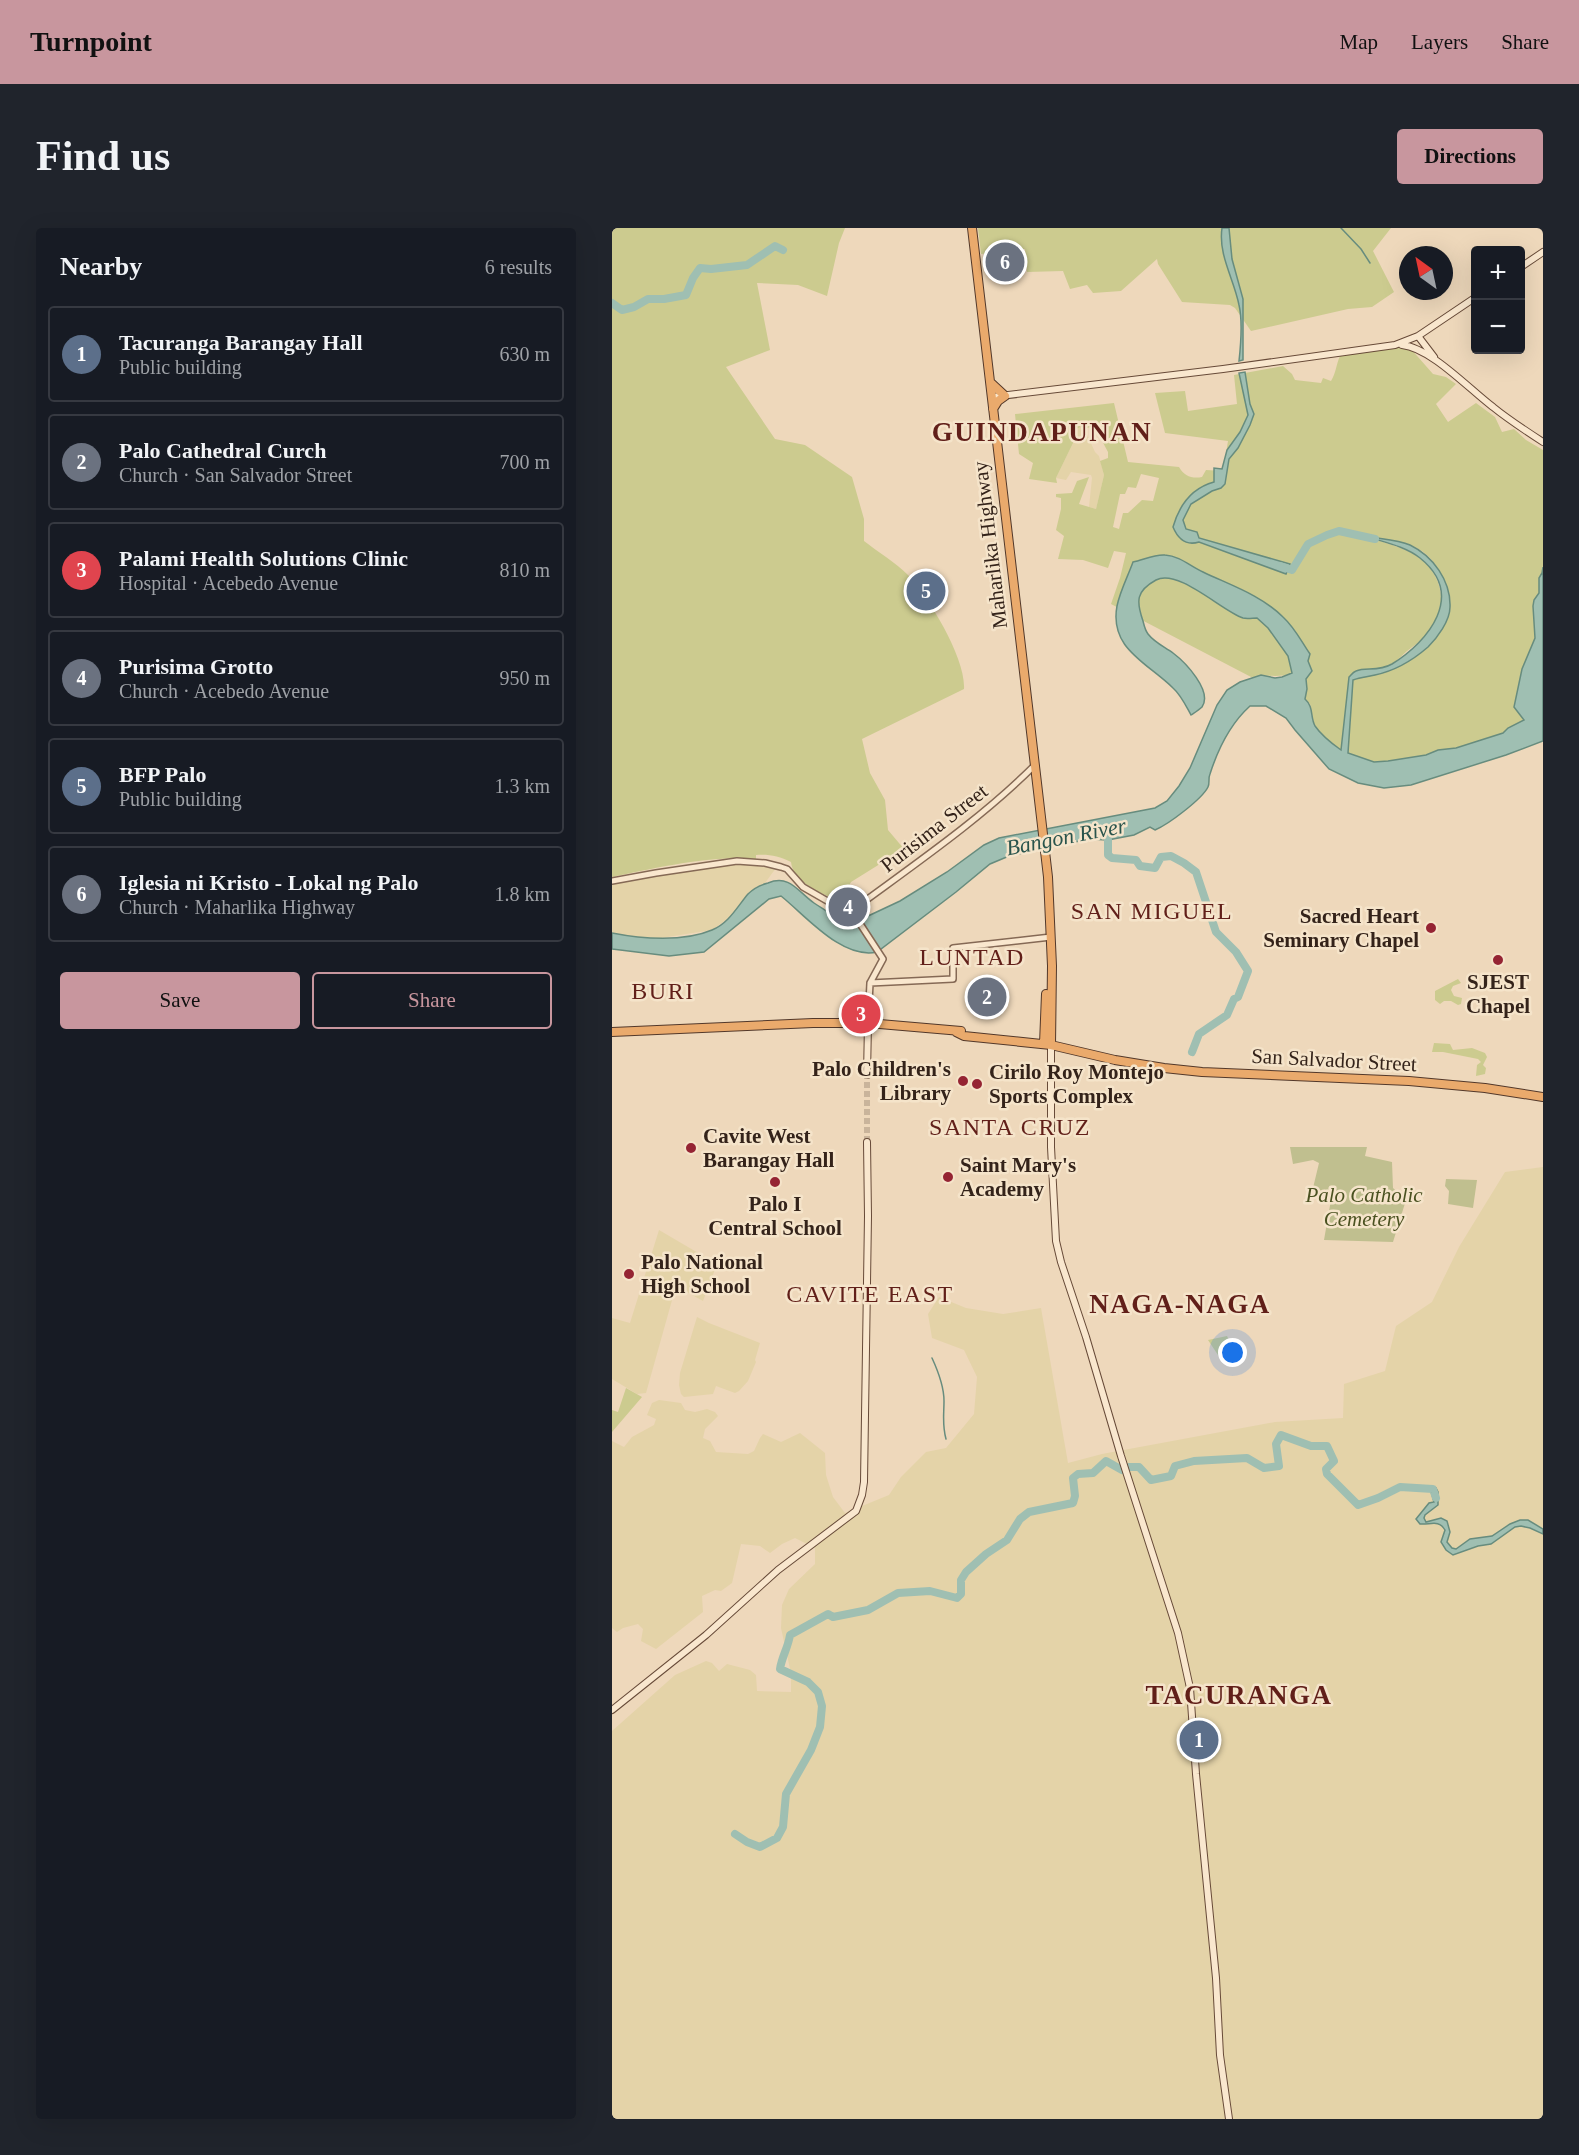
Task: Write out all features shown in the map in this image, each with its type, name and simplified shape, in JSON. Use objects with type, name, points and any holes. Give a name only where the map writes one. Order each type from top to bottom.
[{"type":"highway","name":"Maharlika Highway","points":[[972,228],[1051,906],[1048,1042]]},
{"type":"highway","points":[[990,381],[1005,396],[993,409]]},
{"type":"highway","name":"San Salvador Street","points":[[612,1032],[813,1023],[868,1023],[956,1032],[964,1036],[1048,1042],[1116,1055],[1123,1060],[1200,1072],[1409,1081],[1492,1089],[1543,1097]]},
{"type":"main road","points":[[1525,264],[1543,252]]},
{"type":"main road","points":[[992,397],[1395,345],[1418,336],[1472,300]]},
{"type":"main road","points":[[1418,336],[1436,360]]},
{"type":"main road","points":[[1410,340],[1409,344],[1436,360],[1489,404],[1543,442]]},
{"type":"main road","points":[[1395,345],[1415,347]]},
{"type":"main road","points":[[867,1075],[868,1023]]},
{"type":"main road","points":[[1048,1042],[1056,1241],[1178,1633],[1190,1688],[1216,1978],[1220,2055],[1229,2119]]},
{"type":"main road","points":[[612,1710],[706,1635],[778,1570],[856,1511],[864,1482],[867,1142]]},
{"type":"street","name":"Purisima Street","points":[[853,913],[854,909],[1010,790],[1035,765]]},
{"type":"street","points":[[612,881],[737,861],[765,863],[787,869],[803,887],[843,910],[853,913],[884,961],[870,983],[868,1023]]},
{"type":"street","points":[[870,983],[953,979],[953,948],[1051,937]]},
{"type":"shaded area","points":[[612,228],[845,228],[839,243],[827,296],[798,285],[757,283],[770,350],[726,367],[775,439],[805,445],[852,477],[864,519],[864,541],[903,570],[926,598],[953,645],[963,676],[964,689],[862,739],[870,773],[885,800],[888,830],[904,849],[851,882],[837,901],[802,881],[797,876],[791,862],[770,855],[756,855],[756,859],[721,859],[684,863],[612,877]]},
{"type":"shaded area","points":[[978,228],[1391,228],[1373,251],[1394,292],[1372,307],[1348,309],[1251,331],[1235,308],[1230,305],[1182,302],[1157,259],[1121,291],[1093,293],[1087,285],[1070,289],[1063,271],[1027,272],[1025,249],[981,254]]},
{"type":"shaded area","points":[[1403,347],[1411,349],[1433,374],[1446,377],[1456,384],[1436,404],[1448,422],[1476,403],[1495,417],[1502,432],[1514,429],[1526,440],[1543,450],[1543,567],[1539,578],[1539,593],[1533,606],[1535,638],[1522,669],[1514,707],[1524,720],[1503,733],[1456,748],[1388,761],[1374,762],[1348,754],[1353,680],[1398,667],[1418,655],[1432,639],[1450,608],[1446,588],[1433,562],[1427,555],[1408,544],[1371,538],[1418,557],[1433,572],[1440,590],[1441,601],[1437,621],[1423,639],[1389,666],[1349,677],[1341,750],[1325,738],[1314,724],[1310,704],[1305,700],[1293,673],[1253,678],[1111,604],[1126,553],[1114,551],[1108,568],[1083,560],[1058,559],[1064,536],[1056,530],[1061,498],[1056,497],[1056,494],[1072,493],[1077,481],[1089,477],[1079,504],[1096,509],[1104,475],[1100,461],[1108,458],[1108,452],[1094,426],[1087,428],[1086,425],[1073,430],[1074,441],[1056,478],[1057,483],[1029,479],[1033,463],[1019,454],[1015,414],[1114,403],[1128,462],[1179,467],[1189,476],[1202,477],[1206,470],[1223,471],[1228,441],[1165,433],[1155,393],[1185,391],[1188,411],[1237,404],[1234,375],[1283,366],[1295,380],[1321,383],[1323,378],[1331,381],[1340,356]],"holes":[[[1141,474],[1159,478],[1153,501],[1142,500],[1128,513],[1123,513],[1119,529],[1113,527],[1120,494],[1125,494],[1128,487],[1136,488]]]},
{"type":"shaded area","points":[[1083,426],[1099,456],[1104,475],[1096,509],[1089,507],[1091,475],[1071,472],[1066,480],[1056,478],[1074,441],[1073,430]]},
{"type":"shaded area","points":[[738,864],[776,868],[765,883],[756,887],[730,917],[712,930],[661,938],[636,938],[612,933],[612,884],[657,875]]},
{"type":"shaded area","points":[[1458,979],[1461,983],[1453,986],[1451,990],[1454,996],[1462,998],[1461,1004],[1444,1001],[1440,1004],[1435,1000],[1435,991]]},
{"type":"shaded area","points":[[1434,1043],[1450,1044],[1453,1050],[1472,1048],[1485,1053],[1487,1057],[1483,1065],[1486,1068],[1485,1074],[1476,1076],[1477,1065],[1481,1062],[1478,1059],[1432,1052]]},
{"type":"shaded area","points":[[1543,1167],[1543,2119],[612,2119],[612,1731],[675,1675],[706,1661],[712,1663],[719,1671],[727,1664],[750,1670],[756,1675],[757,1691],[791,1692],[791,1673],[781,1628],[782,1605],[789,1589],[815,1564],[815,1548],[795,1538],[770,1553],[760,1546],[741,1544],[732,1583],[721,1591],[715,1590],[702,1596],[703,1612],[656,1649],[641,1641],[643,1629],[638,1624],[617,1632],[612,1628],[612,1441],[624,1447],[632,1437],[654,1425],[656,1419],[647,1415],[652,1403],[659,1400],[681,1403],[685,1410],[695,1412],[707,1409],[718,1416],[705,1429],[703,1438],[710,1441],[716,1452],[748,1454],[754,1451],[763,1434],[781,1442],[800,1433],[825,1453],[826,1475],[833,1497],[845,1513],[889,1495],[901,1477],[926,1452],[946,1448],[974,1414],[977,1377],[964,1350],[932,1338],[928,1314],[939,1297],[966,1308],[1003,1314],[1041,1308],[1068,1463],[1102,1454],[1275,1422],[1343,1418],[1344,1384],[1385,1371],[1396,1326],[1432,1302],[1459,1247],[1505,1172]]},
{"type":"shaded area","points":[[659,1230],[717,1264],[703,1301],[676,1286],[646,1393],[637,1394],[612,1379],[612,1318],[630,1323]]},
{"type":"shaded area","points":[[697,1317],[760,1343],[756,1362],[748,1381],[739,1391],[735,1393],[716,1386],[713,1394],[684,1397],[681,1394],[680,1373]]},
{"type":"shaded area","points":[[1227,1336],[1236,1356],[1220,1358],[1208,1340]]},
{"type":"shaded area","points":[[626,1388],[642,1397],[612,1432],[612,1410],[618,1412]]},
{"type":"green space","name":"Palo Catholic Cemetery","points":[[1290,1147],[1367,1147],[1365,1156],[1392,1162],[1393,1188],[1406,1200],[1393,1242],[1324,1240],[1332,1194],[1313,1188],[1319,1163],[1313,1160],[1293,1164]]},
{"type":"green space","points":[[1446,1179],[1477,1180],[1473,1208],[1448,1204],[1449,1191],[1445,1186]]},
{"type":"water","points":[[1222,228],[1229,228],[1232,259],[1243,299],[1243,360],[1239,361],[1240,312],[1222,248]]},
{"type":"water","points":[[1245,372],[1250,404],[1254,414],[1250,425],[1238,448],[1229,459],[1225,484],[1191,504],[1183,520],[1186,529],[1197,532],[1199,538],[1290,564],[1286,574],[1199,542],[1186,542],[1177,535],[1173,527],[1183,505],[1193,493],[1214,482],[1214,468],[1222,469],[1227,450],[1240,432],[1248,415],[1239,373]]},
{"type":"water","name":"Bangon River","points":[[1365,536],[1405,543],[1426,556],[1444,579],[1450,597],[1450,607],[1448,618],[1442,629],[1422,652],[1389,671],[1353,680],[1348,753],[1374,762],[1426,755],[1503,733],[1524,720],[1514,707],[1522,669],[1535,638],[1533,606],[1539,593],[1539,578],[1543,567],[1543,741],[1411,785],[1384,788],[1358,783],[1329,769],[1286,718],[1266,706],[1250,706],[1225,737],[1205,792],[1168,822],[1155,830],[1150,827],[1134,835],[1108,840],[1089,839],[1009,856],[990,864],[877,952],[864,953],[838,943],[781,896],[769,899],[704,952],[669,956],[612,949],[612,933],[636,937],[676,938],[712,930],[728,919],[753,890],[776,881],[788,882],[848,927],[854,928],[866,917],[900,901],[947,872],[984,845],[999,838],[1155,808],[1167,801],[1190,768],[1217,705],[1227,690],[1240,682],[1261,675],[1275,678],[1292,673],[1288,656],[1268,628],[1257,618],[1245,618],[1234,614],[1176,580],[1165,578],[1156,580],[1145,588],[1139,597],[1141,614],[1148,634],[1184,663],[1201,685],[1204,693],[1202,707],[1191,715],[1176,691],[1133,654],[1125,644],[1116,621],[1117,606],[1133,562],[1153,556],[1165,555],[1180,559],[1255,597],[1287,621],[1310,654],[1308,661],[1312,671],[1306,679],[1305,699],[1310,705],[1315,726],[1341,750],[1349,677],[1360,670],[1377,669],[1392,664],[1406,654],[1429,630],[1437,616],[1441,602],[1440,587],[1434,572],[1420,558],[1401,547]]},
{"type":"water","points":[[1436,1488],[1438,1505],[1424,1518],[1426,1522],[1441,1518],[1447,1521],[1450,1532],[1447,1542],[1452,1548],[1456,1549],[1470,1539],[1492,1536],[1520,1520],[1528,1520],[1543,1529],[1543,1534],[1530,1528],[1515,1527],[1491,1544],[1453,1555],[1441,1542],[1445,1530],[1443,1527],[1437,1524],[1420,1524],[1416,1519],[1429,1503],[1434,1502],[1431,1491]]},
{"type":"waterway","points":[[1341,228],[1361,249],[1370,263]]},
{"type":"waterway","points":[[612,303],[622,310],[634,307],[648,299],[686,295],[700,268],[747,265],[775,246],[783,250]]},
{"type":"waterway","points":[[1280,566],[1292,570],[1308,544],[1339,531],[1375,539]]},
{"type":"waterway","name":"Bangon River","points":[[1108,840],[1108,855],[1112,858],[1136,860],[1140,866],[1155,868],[1161,857],[1171,856],[1196,872],[1216,932],[1236,952],[1248,971],[1238,997],[1234,999],[1227,1015],[1199,1034],[1192,1052]]},
{"type":"waterway","points":[[932,1358],[943,1390],[946,1439]]},
{"type":"waterway","points":[[1129,1467],[1139,1467],[1151,1480],[1171,1476],[1175,1466],[1194,1461],[1247,1458],[1264,1468],[1279,1466],[1276,1444],[1281,1435],[1311,1446],[1327,1446],[1334,1461],[1326,1469],[1327,1474],[1358,1505],[1400,1487],[1433,1489],[1436,1498]]},
{"type":"waterway","points":[[735,1834],[760,1847],[777,1838],[783,1827],[786,1794],[811,1750],[820,1727],[822,1706],[818,1692],[808,1682],[780,1669],[790,1635],[828,1614],[833,1617],[868,1610],[898,1593],[930,1591],[957,1598],[961,1594],[961,1580],[966,1572],[986,1554],[1007,1540],[1020,1519],[1029,1512],[1073,1503],[1075,1496],[1073,1478],[1078,1474],[1093,1473],[1106,1461],[1122,1470]]},
{"type":"tunnel","points":[[867,1075],[867,1142]]},
{"type":"place","name":"Iglesia ni Kristo - Lokal ng Palo","points":[[1005,262]]},
{"type":"place","name":"BFP Palo","points":[[926,591]]},
{"type":"place","name":"Purisima Grotto","points":[[848,907]]},
{"type":"place","name":"Sacred Heart Seminary Chapel","points":[[1431,928]]},
{"type":"place","name":"SJEST Chapel","points":[[1498,960]]},
{"type":"place","name":"Palo Cathedral Curch","points":[[987,997]]},
{"type":"place","name":"Palami Health Solutions Clinic","points":[[861,1014]]},
{"type":"place","name":"Palo Children's Library","points":[[963,1081]]},
{"type":"place","name":"Cirilo Roy Montejo Sports Complex","points":[[977,1084]]},
{"type":"place","name":"Cavite West Barangay Hall","points":[[691,1148]]},
{"type":"place","name":"Saint Mary's Academy","points":[[948,1177]]},
{"type":"place","name":"Palo I Central School","points":[[775,1182]]},
{"type":"place","name":"Palo National High School","points":[[629,1274]]},
{"type":"place","name":"Tacuranga Barangay Hall","points":[[1199,1740]]},
{"type":"district","name":"GUINDAPUNAN","points":[[1042,432]]},
{"type":"district","name":"SAN MIGUEL","points":[[1152,911]]},
{"type":"district","name":"LUNTAD","points":[[972,957]]},
{"type":"district","name":"BURI","points":[[663,991]]},
{"type":"district","name":"SANTA CRUZ","points":[[1010,1127]]},
{"type":"district","name":"CAVITE EAST","points":[[870,1294]]},
{"type":"district","name":"NAGA-NAGA","points":[[1180,1304]]},
{"type":"district","name":"TACURANGA","points":[[1239,1695]]}]
